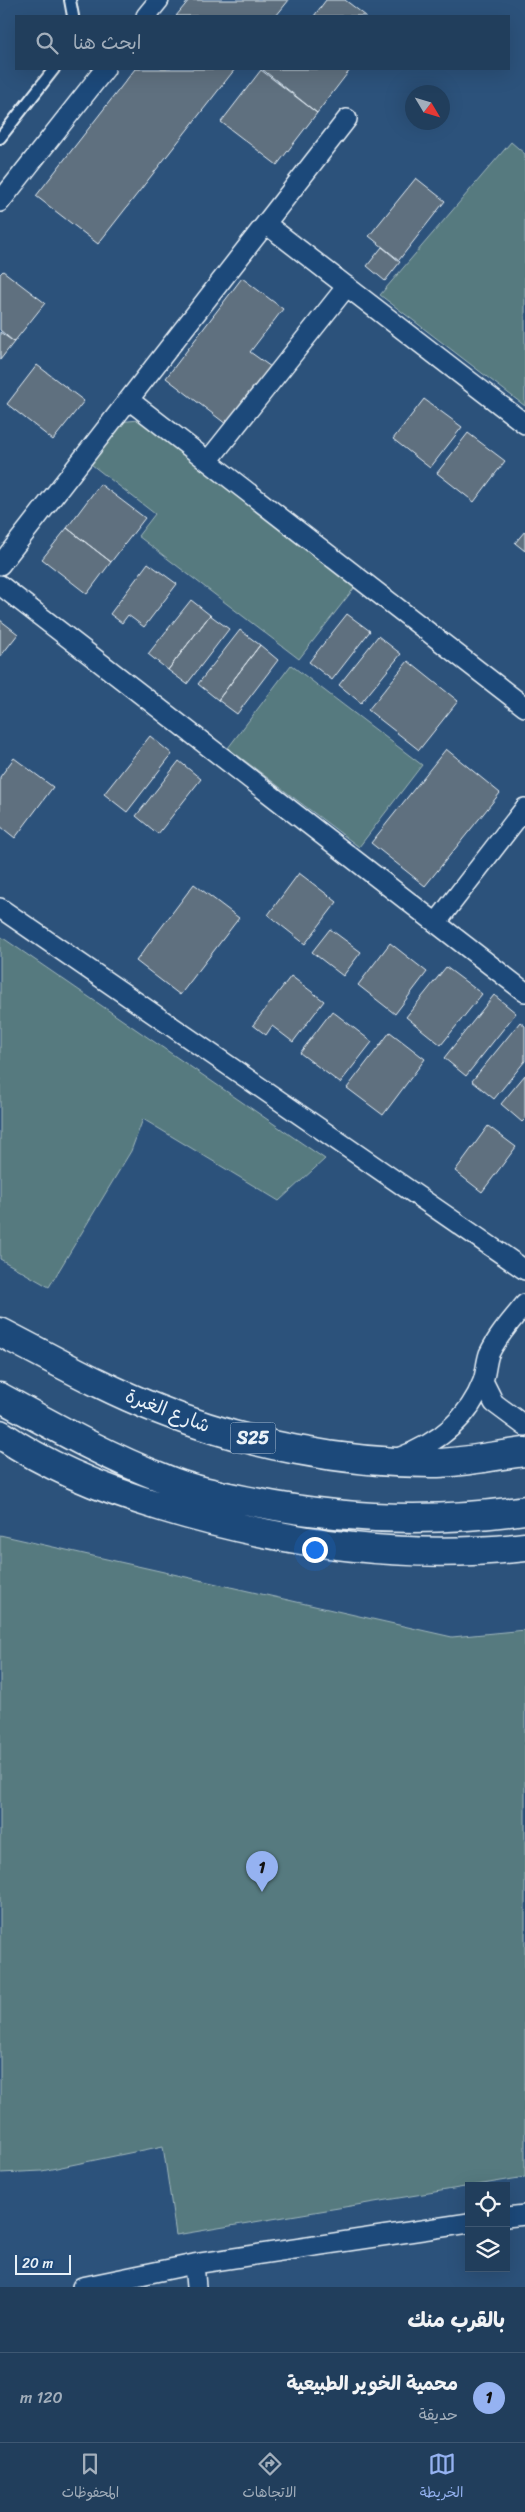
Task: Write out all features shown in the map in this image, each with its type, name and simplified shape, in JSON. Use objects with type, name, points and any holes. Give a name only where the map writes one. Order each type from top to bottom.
[{"type":"main road","name":"شارع الغبرة","points":[[0,1332],[156,1409],[222,1431],[282,1445],[336,1457],[388,1462],[441,1462],[525,1452]]},
{"type":"main road","points":[[0,1398],[100,1451],[164,1479],[228,1497],[292,1510],[356,1517],[422,1519],[525,1510]]},
{"type":"main road","points":[[0,1434],[30,1455]]},
{"type":"main road","points":[[0,1442],[130,1498],[191,1516],[309,1542],[379,1551],[436,1553],[525,1547]]},
{"type":"street","points":[[0,202],[104,70]]},
{"type":"street","points":[[0,565],[347,119]]},
{"type":"street","points":[[266,224],[525,424]]},
{"type":"street","points":[[208,461],[346,286]]},
{"type":"street","points":[[129,400],[525,707]]},
{"type":"street","points":[[0,585],[525,992]]},
{"type":"street","points":[[437,922],[525,808]]},
{"type":"street","points":[[0,908],[525,1270]]},
{"type":"street","points":[[388,1462],[434,1442],[452,1429],[483,1381],[489,1356],[499,1337],[525,1304]]},
{"type":"street","points":[[483,1381],[494,1403],[525,1426]]},
{"type":"street","points":[[510,2217],[525,2215]]},
{"type":"street","points":[[82,2287],[194,2264],[465,2224]]},
{"type":"street","points":[[194,2264],[196,2287]]},
{"type":"lane","points":[[70,0],[74,15]]},
{"type":"lane","points":[[0,138],[53,70]]},
{"type":"green space","points":[[511,142],[525,154],[525,406],[380,295]]},
{"type":"green space","points":[[139,420],[355,587],[299,659],[138,536],[155,514],[87,461],[118,422]]},
{"type":"green space","points":[[291,665],[422,765],[359,847],[228,748]]},
{"type":"green space","points":[[0,936],[325,1159],[279,1201],[143,1119],[131,1151],[49,1287],[0,1259]]},
{"type":"green space","points":[[0,1535],[452,1637],[525,1630],[525,2177],[495,2182],[465,2182],[465,2187],[176,2235],[163,2146],[42,2171],[0,2173]]},
{"type":"building","points":[[189,0],[289,0],[277,15],[177,15]]},
{"type":"building","points":[[326,0],[345,0],[365,15],[315,15]]},
{"type":"building","points":[[134,70],[234,70],[98,244],[36,196]]},
{"type":"building","points":[[261,70],[317,113],[277,165],[221,122]]},
{"type":"building","points":[[263,70],[350,70],[317,113]]},
{"type":"building","points":[[416,178],[445,201],[399,260],[369,236]]},
{"type":"building","points":[[382,247],[400,262],[385,281],[367,266]]},
{"type":"building","points":[[3,271],[45,303],[14,342],[0,330],[0,274]]},
{"type":"building","points":[[242,278],[283,309],[250,352],[271,367],[226,424],[166,378]]},
{"type":"building","points":[[0,332],[14,342],[0,360]]},
{"type":"building","points":[[37,365],[84,401],[53,440],[7,404]]},
{"type":"building","points":[[424,399],[462,427],[430,468],[393,439]]},
{"type":"building","points":[[468,433],[505,461],[474,502],[437,473]]},
{"type":"building","points":[[100,484],[145,518],[111,562],[67,528]]},
{"type":"building","points":[[67,528],[111,562],[87,594],[42,559]]},
{"type":"building","points":[[525,531],[525,551],[515,543]]},
{"type":"building","points":[[148,563],[177,584],[144,627],[128,615],[122,623],[110,614]]},
{"type":"building","points":[[191,600],[210,615],[168,670],[148,654]]},
{"type":"building","points":[[347,614],[370,631],[332,680],[309,662]]},
{"type":"building","points":[[210,615],[229,629],[187,684],[168,670]]},
{"type":"building","points":[[0,620],[18,634],[0,657]]},
{"type":"building","points":[[240,630],[260,645],[218,700],[198,684]]},
{"type":"building","points":[[378,636],[401,654],[361,703],[339,685]]},
{"type":"building","points":[[260,645],[278,660],[237,714],[218,700]]},
{"type":"building","points":[[408,661],[458,701],[419,750],[368,710]]},
{"type":"building","points":[[150,736],[172,754],[127,812],[104,794]]},
{"type":"building","points":[[446,749],[500,793],[425,886],[371,843]]},
{"type":"building","points":[[14,758],[53,787],[15,838],[0,826],[0,777]]},
{"type":"building","points":[[179,761],[201,779],[158,834],[136,816]]},
{"type":"building","points":[[299,873],[337,902],[305,944],[268,915]]},
{"type":"building","points":[[194,884],[239,918],[180,995],[136,961]]},
{"type":"building","points":[[330,929],[361,952],[343,976],[312,952]]},
{"type":"building","points":[[390,943],[427,972],[395,1014],[358,985]]},
{"type":"building","points":[[446,967],[482,994],[441,1045],[406,1017]]},
{"type":"building","points":[[291,976],[324,1001],[293,1042],[272,1026],[266,1035],[253,1025]]},
{"type":"building","points":[[494,995],[516,1013],[466,1076],[444,1058]]},
{"type":"building","points":[[332,1011],[372,1042],[340,1083],[300,1053]]},
{"type":"building","points":[[520,1022],[525,1026],[525,1061],[494,1099],[472,1081]]},
{"type":"building","points":[[390,1032],[425,1059],[383,1115],[347,1088]]},
{"type":"building","points":[[525,1075],[525,1119],[522,1122],[501,1104]]},
{"type":"building","points":[[488,1126],[516,1147],[482,1192],[455,1171]]},
{"type":"place","name":"محمية الخوير الطبيعية","points":[[262,1892]]}]
